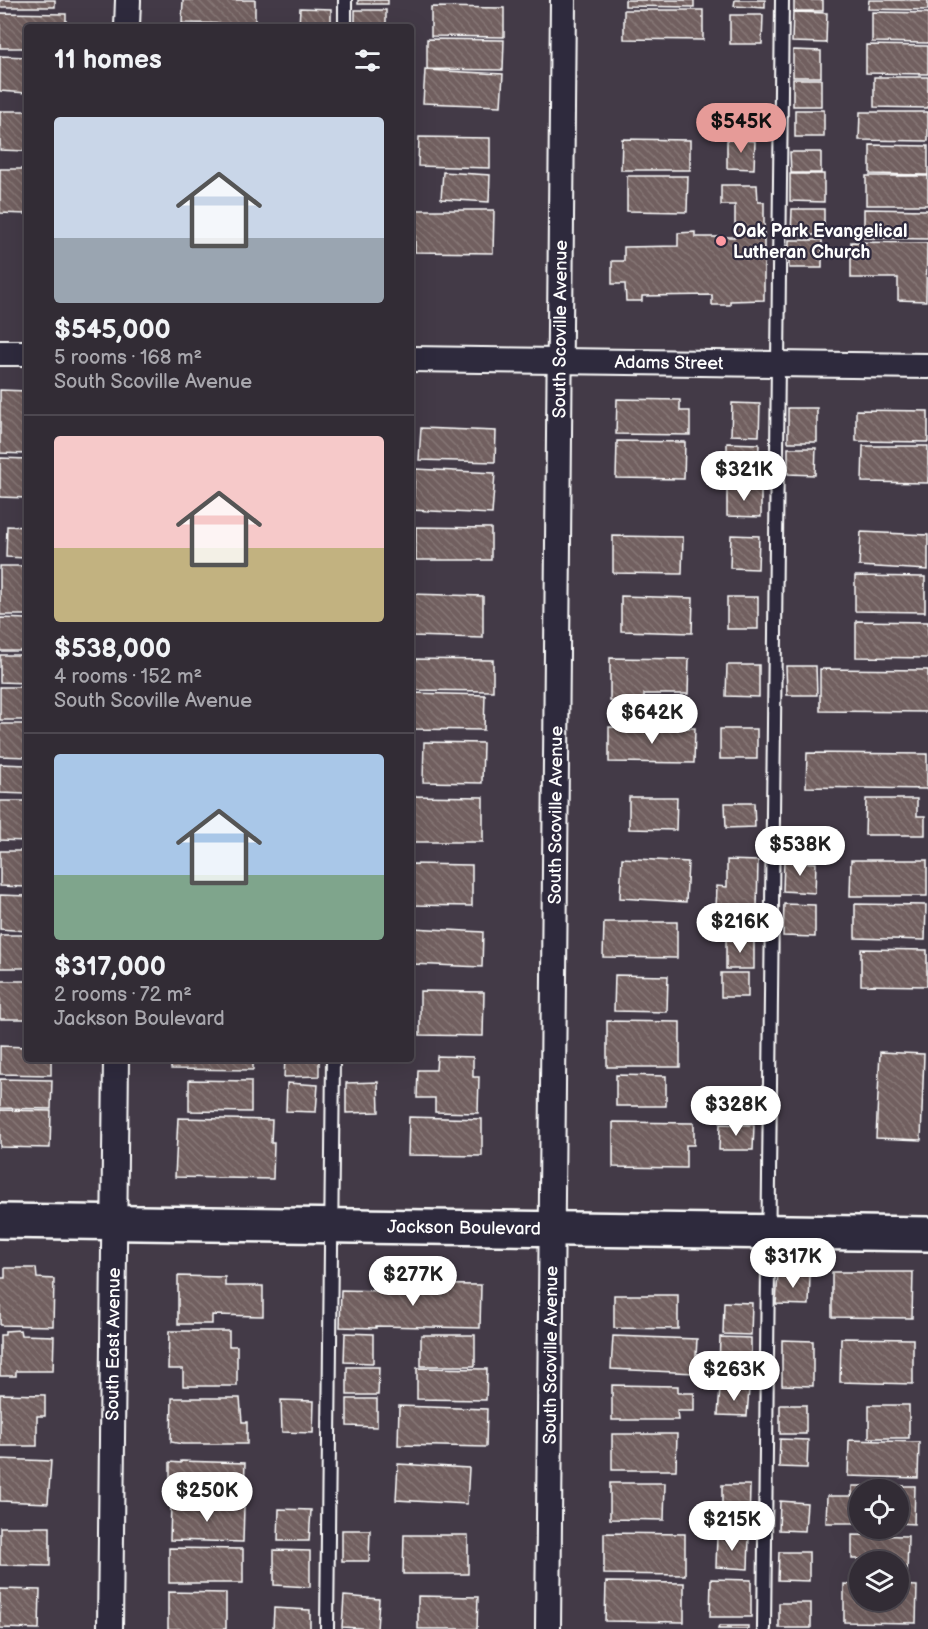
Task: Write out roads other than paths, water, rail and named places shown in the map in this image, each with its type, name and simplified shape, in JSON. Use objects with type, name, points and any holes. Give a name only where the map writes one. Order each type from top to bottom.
[{"type":"street","points":[[128,0],[128,24]]},
{"type":"street","name":"South Scoville Avenue","points":[[548,1629],[563,0]]},
{"type":"street","points":[[0,353],[24,353]]},
{"type":"street","name":"Adams Street","points":[[414,359],[928,366]]},
{"type":"street","name":"South East Avenue","points":[[110,1629],[116,1062]]},
{"type":"street","name":"Jackson Boulevard","points":[[0,1221],[928,1234]]},
{"type":"lane","points":[[345,0],[345,24]]},
{"type":"lane","points":[[764,1629],[782,0]]},
{"type":"lane","points":[[327,1629],[333,1062]]},
{"type":"place","name":"Oak Park Evangelical Lutheran Church","points":[[721,241]]}]
